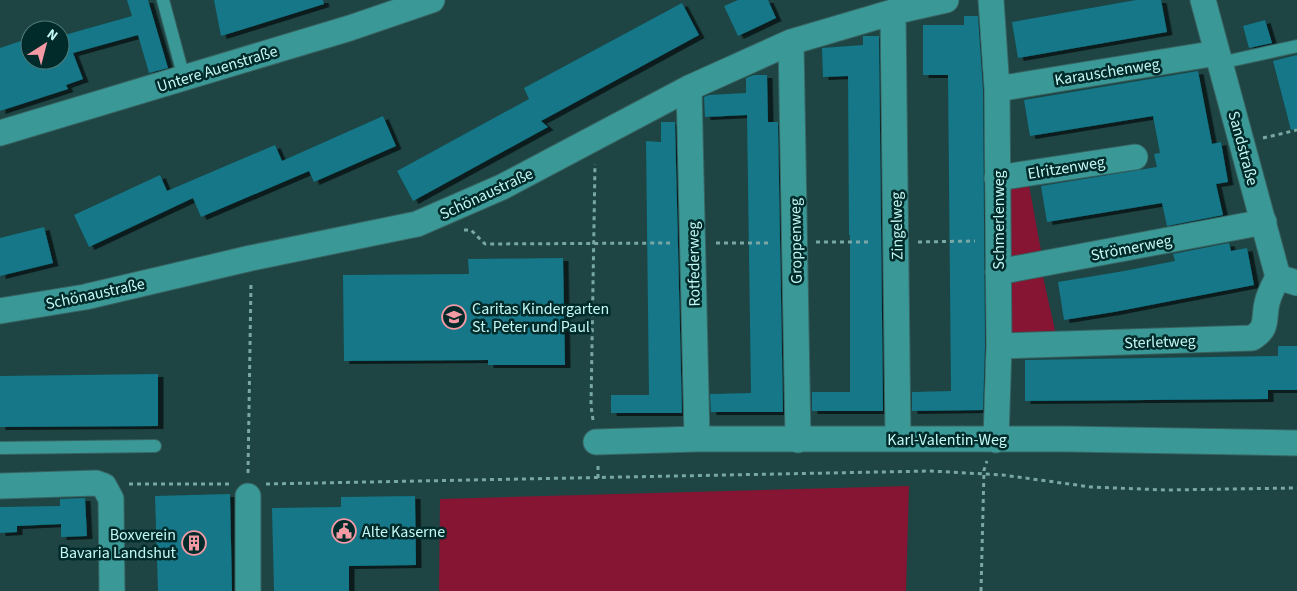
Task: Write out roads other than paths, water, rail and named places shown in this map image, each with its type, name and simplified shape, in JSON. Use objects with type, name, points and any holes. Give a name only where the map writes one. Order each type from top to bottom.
[{"type":"street","name":"Untere Auenstraße","points":[[0,133],[350,28],[432,0]]},
{"type":"street","name":"Schönaustraße","points":[[0,311],[85,297],[251,258],[417,224],[502,187],[689,88],[791,42],[893,12],[946,0]]},
{"type":"street","name":"Schmerlenweg","points":[[992,0],[998,89],[999,346],[996,440]]},
{"type":"street","name":"Sandstraße","points":[[1203,0],[1264,222],[1288,280]]},
{"type":"street","name":"Zingelweg","points":[[893,12],[898,439]]},
{"type":"street","name":"Groppenweg","points":[[791,42],[798,440]]},
{"type":"street","name":"Karauschenweg","points":[[998,89],[1219,58]]},
{"type":"street","name":"Rotfederweg","points":[[689,88],[697,439]]},
{"type":"street","name":"Elritzenweg","points":[[997,178],[1135,156]]},
{"type":"street","name":"Strömerweg","points":[[998,272],[1264,222]]},
{"type":"street","name":"Sterletweg","points":[[999,346],[1252,338],[1259,334],[1264,326],[1267,302],[1288,280]]},
{"type":"street","name":"Karl-Valentin-Weg","points":[[596,442],[697,439],[1067,439],[1297,443]]},
{"type":"street","points":[[0,486],[96,483],[104,486],[111,499],[112,591]]},
{"type":"street","points":[[248,490],[248,591]]},
{"type":"lane","points":[[163,0],[184,78]]},
{"type":"lane","points":[[1219,58],[1297,46]]},
{"type":"lane","points":[[0,448],[154,446]]},
{"type":"place","name":"Caritas Kindergarten St. Peter und Paul","points":[[454,317]]},
{"type":"place","name":"Alte Kaserne","points":[[344,531]]},
{"type":"place","name":"Boxverein Bavaria Landshut","points":[[194,543]]}]
